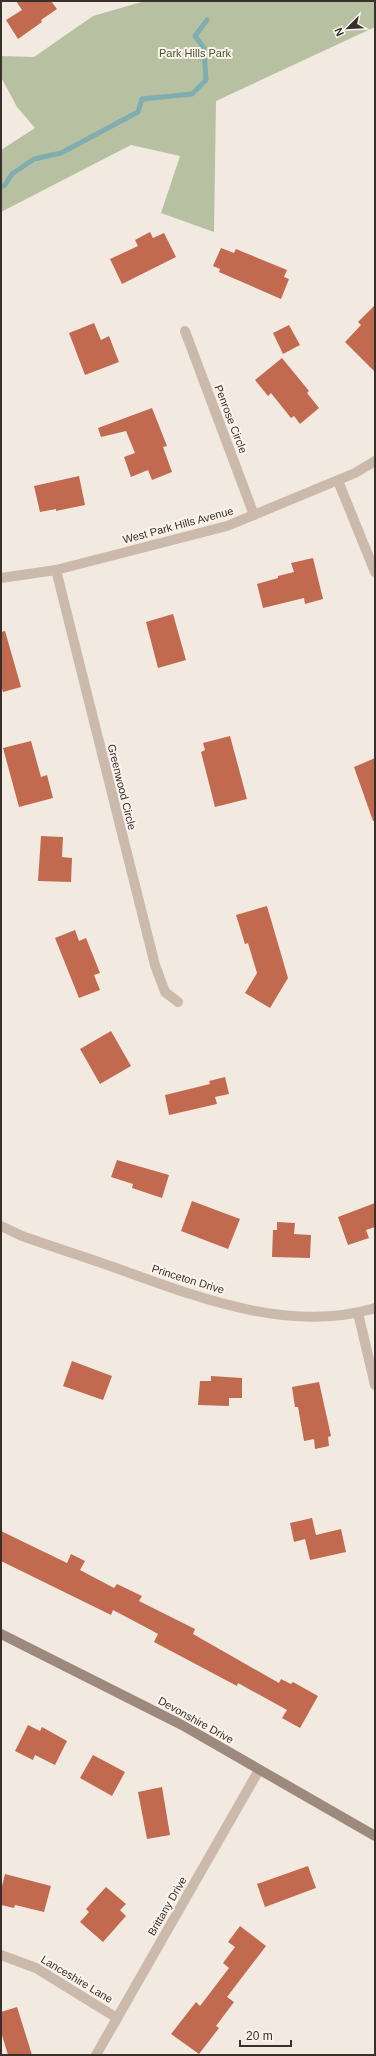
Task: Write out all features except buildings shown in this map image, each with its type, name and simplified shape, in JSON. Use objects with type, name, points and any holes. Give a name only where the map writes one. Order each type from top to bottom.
[{"type":"street","name":"Penrose Circle","points":[[185,331],[254,515]]},
{"type":"street","name":"West Park Hills Avenue","points":[[1,578],[56,570],[227,526],[338,481],[375,461]]},
{"type":"street","points":[[338,481],[375,572]]},
{"type":"street","name":"Greenwood Circle","points":[[56,570],[155,965],[165,992],[178,1002]]},
{"type":"street","name":"Princeton Drive","points":[[1,1226],[22,1236],[170,1288],[249,1310],[281,1314],[328,1316],[358,1313],[375,1308]]},
{"type":"street","points":[[358,1313],[375,1385]]},
{"type":"street","name":"Devonshire Drive","points":[[1,1634],[182,1725],[375,1836]]},
{"type":"street","name":"Brittany Drive","points":[[96,2055],[259,1770]]},
{"type":"street","name":"Lanceshire Lane","points":[[1,1955],[36,1968],[117,2018]]},
{"type":"green space","name":"Park Hills Park","points":[[145,1],[375,1],[375,27],[216,101],[214,232],[161,213],[180,156],[131,145],[1,212],[1,150],[35,128],[17,107],[1,77],[1,56],[34,57],[93,16]]},
{"type":"waterway","points":[[1,187],[5,185],[12,174],[34,159],[61,153],[138,112],[142,99],[192,94],[206,80],[204,48],[195,36],[207,20]]}]
